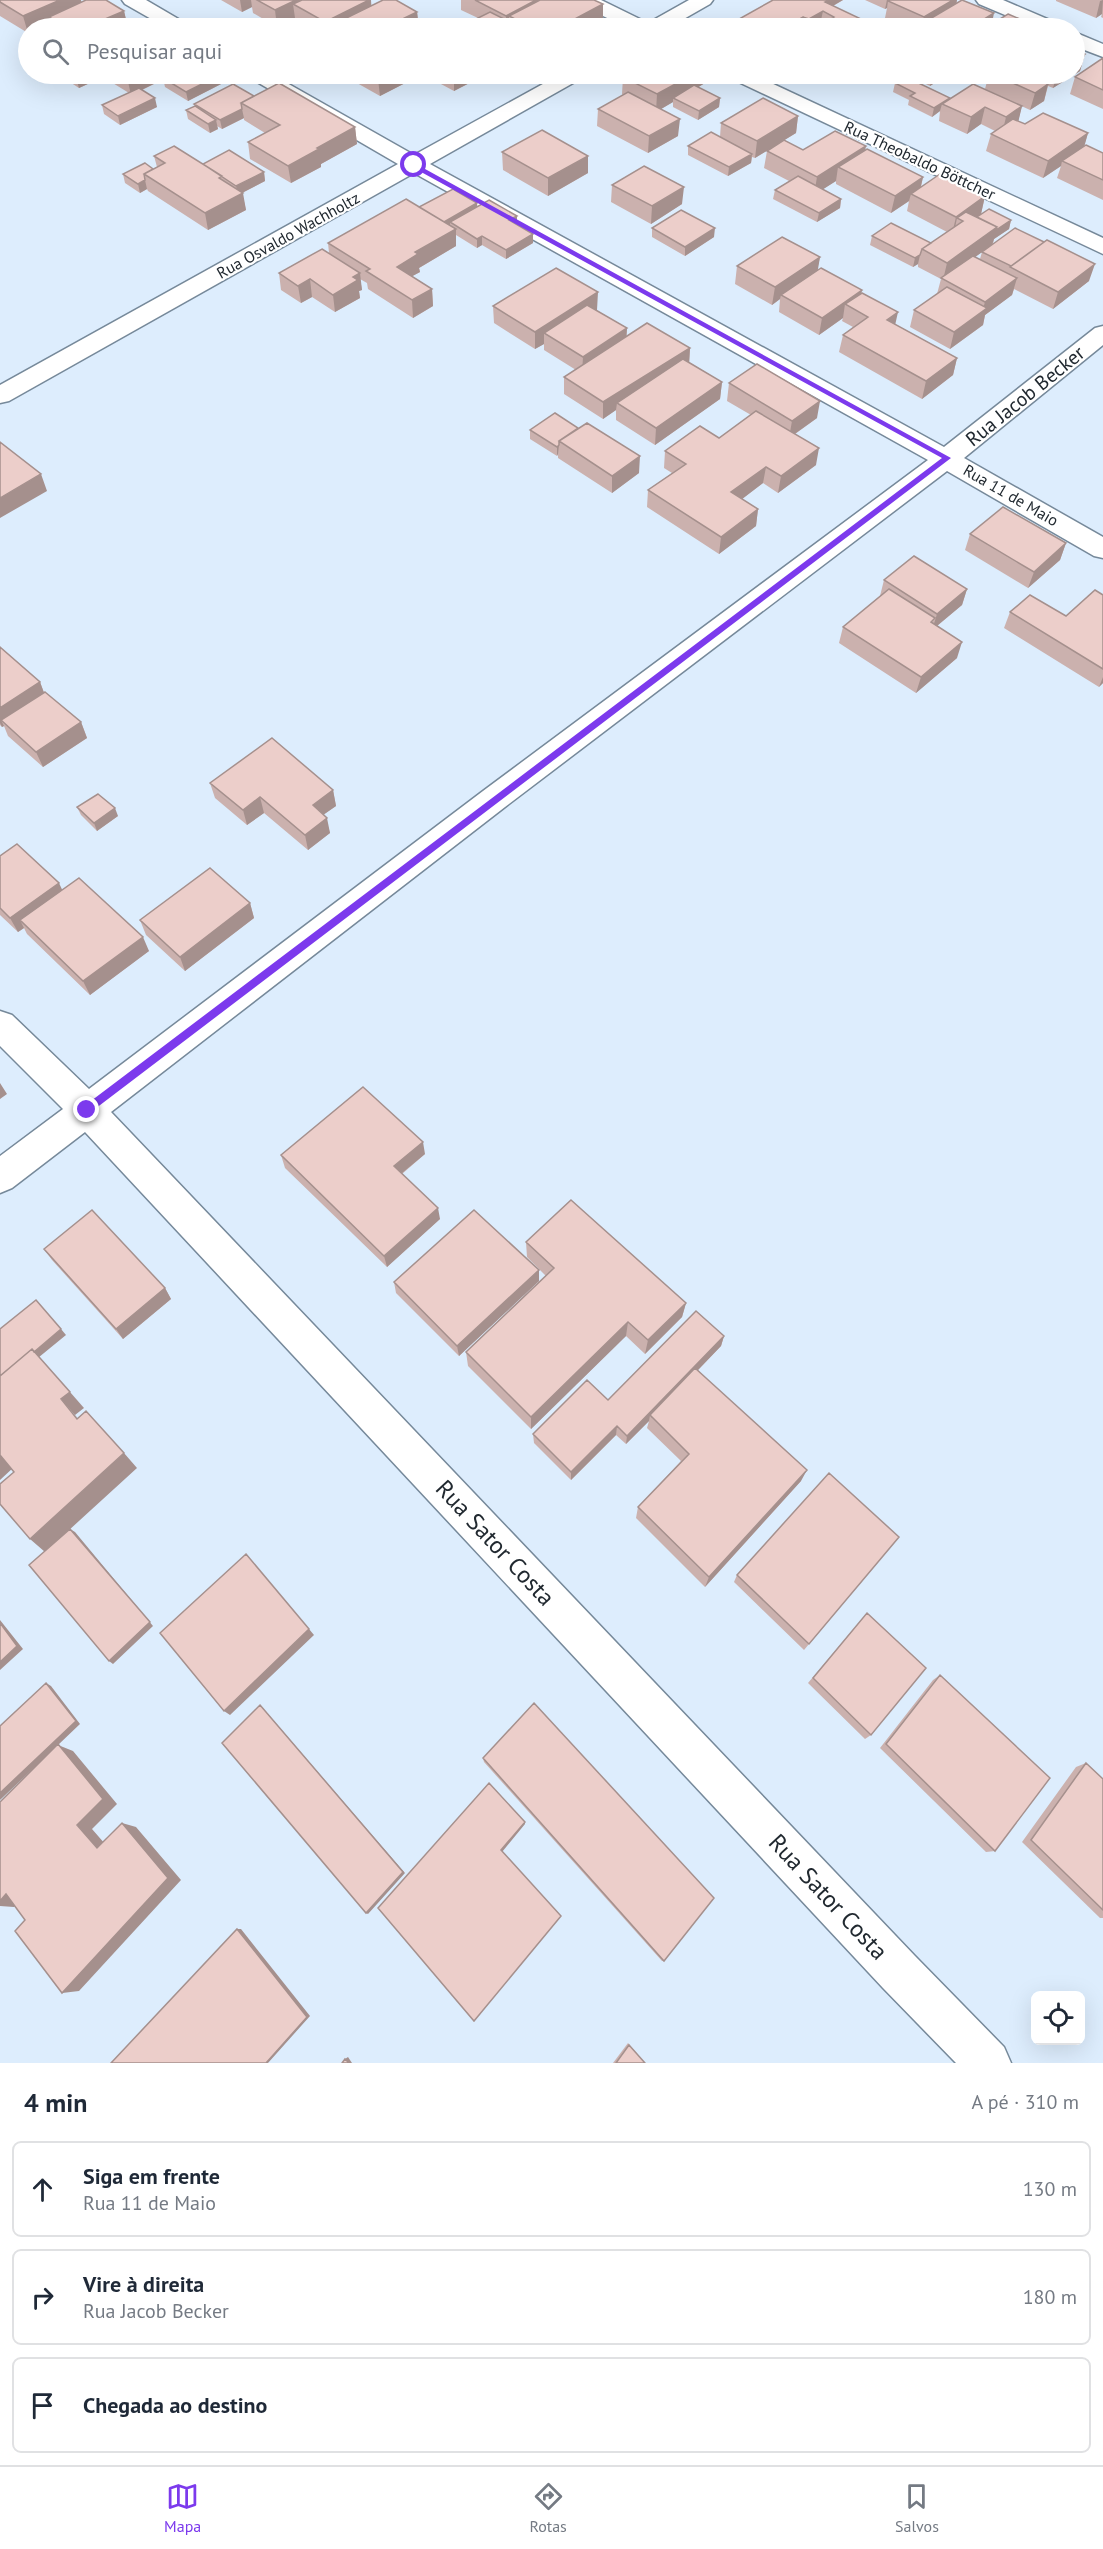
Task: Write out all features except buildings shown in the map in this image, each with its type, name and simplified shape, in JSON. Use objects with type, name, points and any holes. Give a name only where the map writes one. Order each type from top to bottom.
[{"type":"street","points":[[132,0],[163,18]]},
{"type":"street","points":[[585,0],[622,18]]},
{"type":"street","points":[[672,18],[704,0]]},
{"type":"street","points":[[986,0],[1028,18]]},
{"type":"street","points":[[1085,43],[1103,51]]},
{"type":"street","name":"Rua 11 de Maio","points":[[274,84],[414,165],[947,458],[1103,549]]},
{"type":"street","name":"Rua Osvaldo Wachholtz","points":[[0,395],[557,84]]},
{"type":"street","name":"Rua Theobaldo Böttcher","points":[[758,84],[1103,247]]},
{"type":"street","name":"Rua Jacob Becker","points":[[0,1177],[504,792],[947,458],[1103,333]]},
{"type":"street","name":"Rua Sator Costa","points":[[0,1025],[87,1110],[988,2063]]},
{"type":"route","points":[[87,1110],[494,799],[947,458],[414,165]]}]
